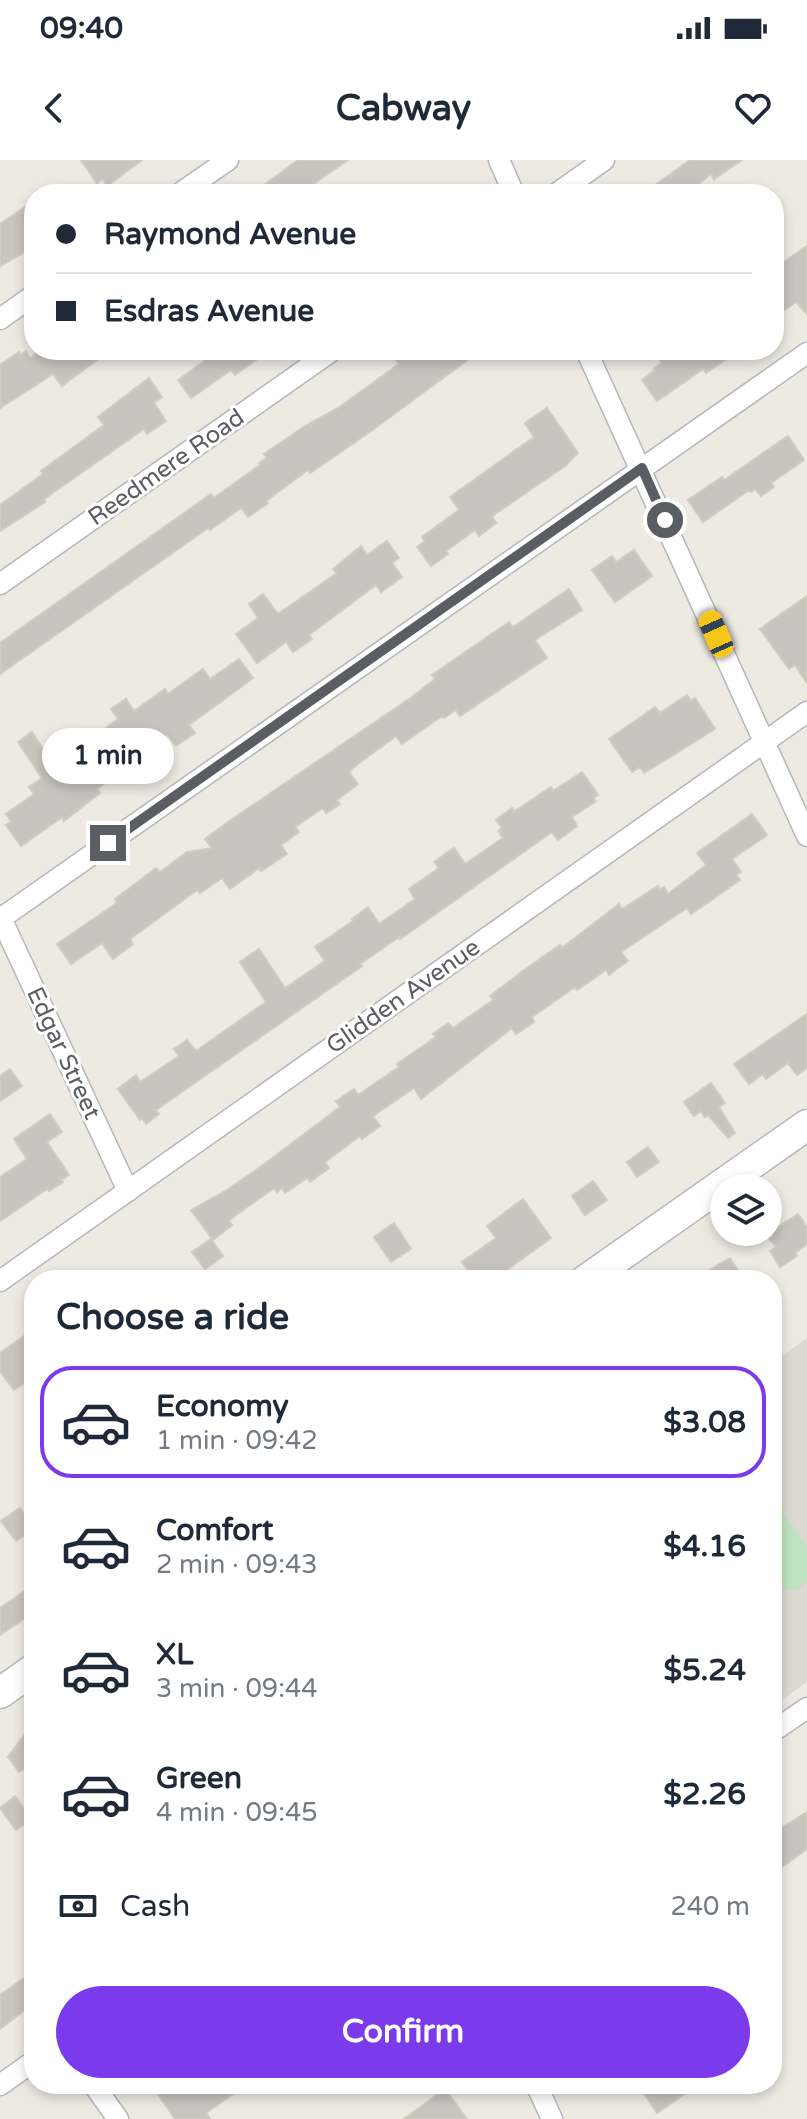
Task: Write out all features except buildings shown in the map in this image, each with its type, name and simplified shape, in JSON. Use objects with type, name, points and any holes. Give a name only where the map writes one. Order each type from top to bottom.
[{"type":"street","points":[[193,184],[228,160]]},
{"type":"street","points":[[499,160],[510,184]]},
{"type":"street","points":[[570,184],[604,160]]},
{"type":"street","points":[[0,319],[24,302]]},
{"type":"street","points":[[0,918],[807,353]]},
{"type":"street","name":"Reedmere Road","points":[[0,584],[319,360]]},
{"type":"street","points":[[591,360],[807,836]]},
{"type":"street","name":"Glidden Avenue","points":[[0,1281],[807,712]]},
{"type":"street","name":"Edgar Street","points":[[0,918],[128,1191]]},
{"type":"street","points":[[600,1270],[807,1125]]},
{"type":"street","points":[[0,1693],[24,1676]]},
{"type":"street","points":[[782,1725],[807,1708]]},
{"type":"street","points":[[0,2085],[24,2068]]},
{"type":"street","points":[[100,2094],[118,2119]]},
{"type":"street","points":[[541,2094],[552,2119]]},
{"type":"shaded area","points":[[807,1338],[807,1682],[782,1700],[782,1356]]},
{"type":"green space","points":[[782,1511],[807,1546],[807,1582],[797,1590],[782,1588]]},
{"type":"route","points":[[108,843],[642,468],[665,520]]}]
